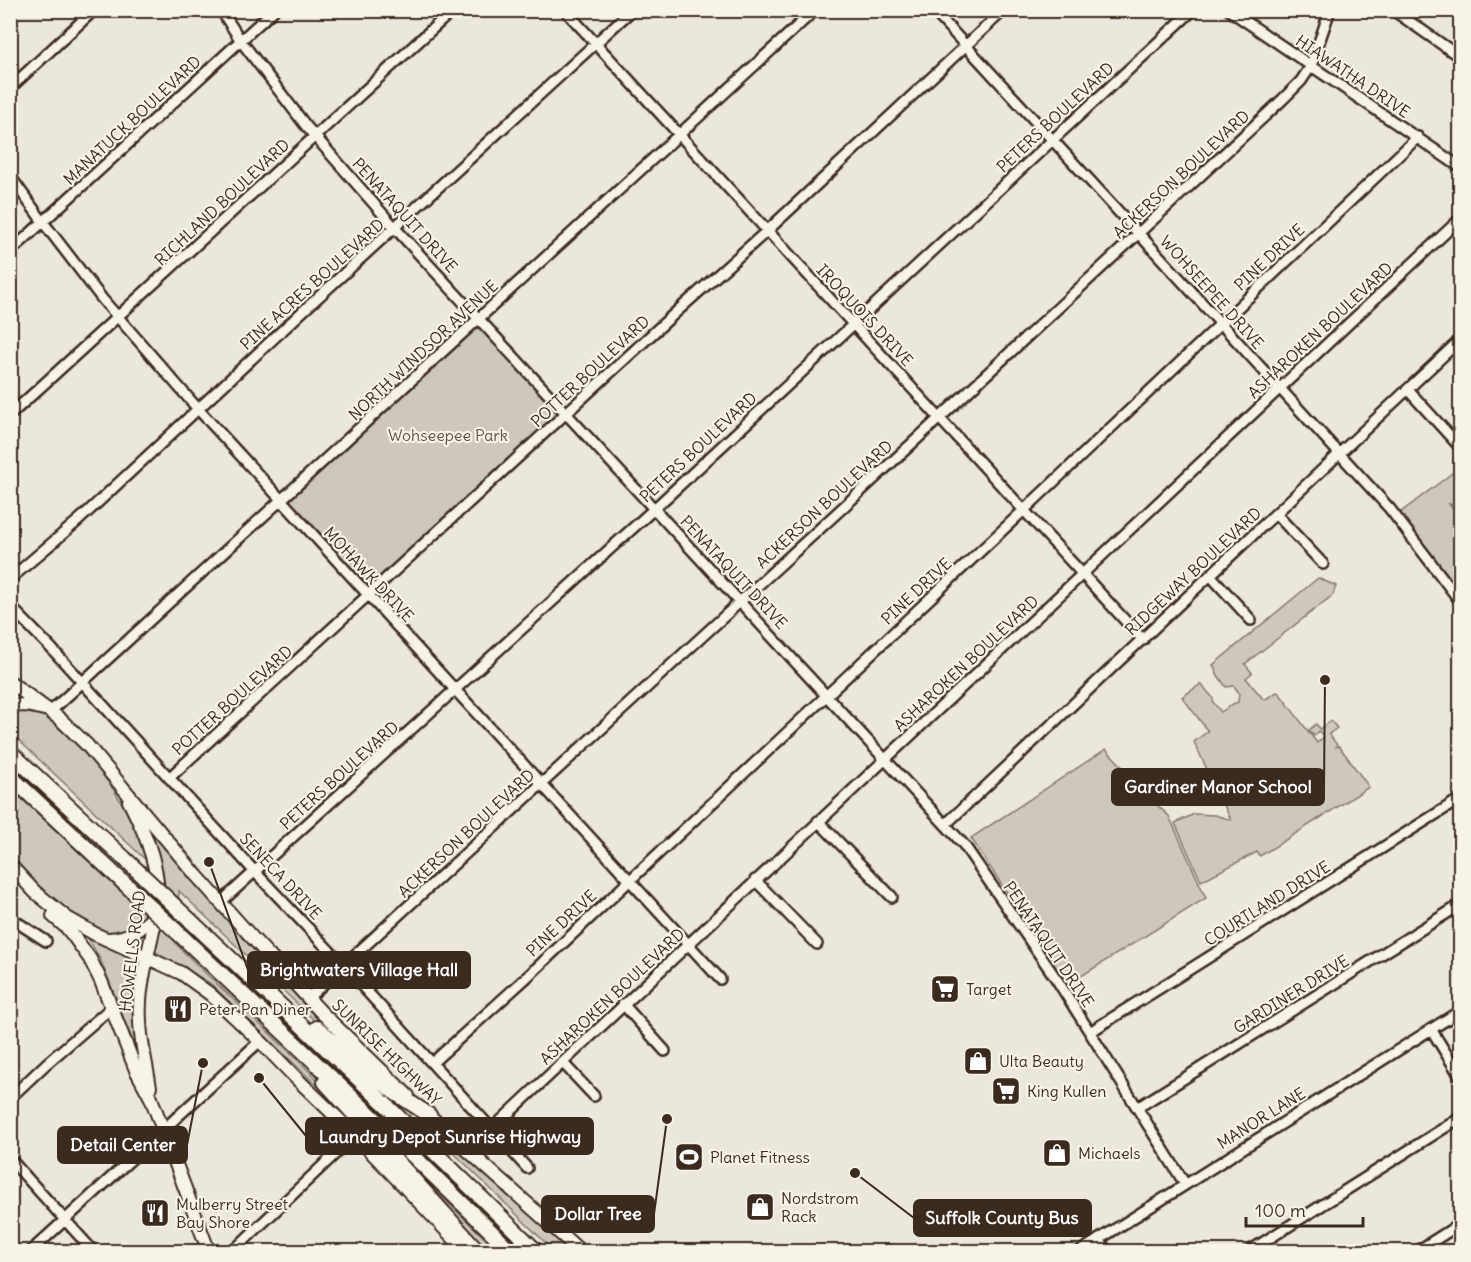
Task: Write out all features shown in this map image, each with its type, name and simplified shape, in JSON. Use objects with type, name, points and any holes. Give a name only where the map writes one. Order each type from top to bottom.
[{"type":"highway","points":[[10,752],[392,1110],[537,1251]]},
{"type":"highway","points":[[10,776],[512,1251]]},
{"type":"highway","points":[[253,980],[309,1021],[394,1092],[429,1115]]},
{"type":"highway","points":[[283,1032],[335,1094],[479,1251]]},
{"type":"main road","points":[[10,677],[29,695]]},
{"type":"main road","name":"SUNRISE HIGHWAY","points":[[10,682],[51,711],[87,745],[220,903],[308,998],[381,1071],[581,1251]]},
{"type":"main road","points":[[10,706],[26,705],[51,711]]},
{"type":"main road","name":"HOWELLS ROAD","points":[[117,778],[143,830],[153,861],[157,893],[156,915],[141,988],[139,1026],[151,1098]]},
{"type":"main road","points":[[10,865],[35,892],[67,918],[85,929],[181,973],[222,1004],[355,1135],[467,1251]]},
{"type":"main road","name":"HOWELLS ROAD","points":[[35,892],[47,910],[67,928],[80,944],[98,974],[136,1070],[151,1098],[209,1251]]},
{"type":"main road","points":[[108,939],[133,934],[156,915]]},
{"type":"street","points":[[10,88],[94,10]]},
{"type":"street","name":"PENATAQUIT DRIVE","points":[[221,10],[241,40],[316,136],[395,228],[964,845],[1057,980],[1185,1184]]},
{"type":"street","name":"MANATUCK BOULEVARD","points":[[10,252],[274,10]]},
{"type":"street","name":"RICHLAND BOULEVARD","points":[[10,415],[453,10]]},
{"type":"street","name":"IROQUOIS DRIVE","points":[[565,10],[1143,639]]},
{"type":"street","name":"PINE ACRES BOULEVARD","points":[[10,579],[80,519],[632,10]]},
{"type":"street","name":"NORTH WINDSOR AVENUE","points":[[51,711],[815,10]]},
{"type":"street","name":"WOHSEEPEE DRIVE","points":[[933,10],[1339,453],[1389,509],[1461,601]]},
{"type":"street","name":"POTTER BOULEVARD","points":[[169,778],[768,230],[1004,10]]},
{"type":"street","name":"PETERS BOULEVARD","points":[[220,903],[654,508],[1193,10]]},
{"type":"street","name":"HIAWATHA DRIVE","points":[[1229,10],[1461,167]]},
{"type":"street","name":"ACKERSON BOULEVARD","points":[[308,998],[1282,100],[1301,81],[1311,66],[1330,10]]},
{"type":"street","points":[[1393,10],[1461,57]]},
{"type":"street","name":"PINE DRIVE","points":[[432,1063],[827,696],[1418,137]]},
{"type":"street","name":"MOHAWK DRIVE","points":[[10,176],[117,318],[720,979]]},
{"type":"street","name":"ASHAROKEN BOULEVARD","points":[[492,1129],[1461,219]]},
{"type":"street","name":"RIDGEWAY BOULEVARD","points":[[946,824],[1461,340]]},
{"type":"street","points":[[1408,390],[1461,447]]},
{"type":"street","points":[[1276,514],[1323,564]]},
{"type":"street","points":[[1210,575],[1251,620]]},
{"type":"street","name":"SENECA DRIVE","points":[[10,606],[343,965],[527,1168]]},
{"type":"street","name":"COURTLAND DRIVE","points":[[1090,1032],[1461,799]]},
{"type":"street","points":[[818,821],[892,897]]},
{"type":"street","points":[[755,880],[817,944]]},
{"type":"street","name":"GARDINER DRIVE","points":[[1137,1108],[1461,905]]},
{"type":"street","points":[[10,923],[15,921],[46,941]]},
{"type":"street","points":[[623,1004],[665,1051]]},
{"type":"street","points":[[10,1098],[112,1007]]},
{"type":"street","name":"MANOR LANE","points":[[1079,1251],[1461,1011]]},
{"type":"street","points":[[1431,1029],[1461,1076]]},
{"type":"street","points":[[30,1251],[260,1041]]},
{"type":"street","points":[[563,1063],[594,1096]]},
{"type":"street","points":[[1248,1251],[1461,1118]]},
{"type":"street","points":[[232,1251],[355,1135]]},
{"type":"street","points":[[10,1159],[94,1251]]},
{"type":"street","points":[[1416,1251],[1461,1224]]},
{"type":"street","points":[[1099,1239],[1107,1251]]},
{"type":"green space","name":"Wohseepee Park","points":[[480,318],[566,414],[369,595],[282,501]]},
{"type":"green space","points":[[1460,467],[1460,515],[1453,505],[1449,504],[1460,519],[1460,591],[1400,513]]},
{"type":"green space","points":[[1318,578],[1336,586],[1333,595],[1245,664],[1252,673],[1246,678],[1264,700],[1277,692],[1280,694],[1317,743],[1324,737],[1319,731],[1314,736],[1309,730],[1316,724],[1320,729],[1331,721],[1337,728],[1329,734],[1337,745],[1336,747],[1339,746],[1369,787],[1260,856],[1257,852],[1201,881],[1175,823],[1194,814],[1215,815],[1231,820],[1194,742],[1208,731],[1182,697],[1201,684],[1221,712],[1238,702],[1239,693],[1234,686],[1226,687],[1213,665]]},
{"type":"green space","points":[[10,708],[42,713],[58,724],[81,748],[126,809],[149,863],[11,733]]},
{"type":"green space","points":[[1106,749],[1169,816],[1206,898],[1067,985],[971,838]]},
{"type":"green space","points":[[10,788],[147,916],[126,932],[110,933],[86,923],[49,898],[18,865],[11,853]]},
{"type":"green space","points":[[154,828],[355,1054],[315,1021],[179,891],[176,944],[316,1078],[395,1162],[375,1146],[329,1097],[210,983],[154,951],[159,927],[163,870],[150,830]]},
{"type":"green space","points":[[146,930],[142,948],[129,943],[129,941]]},
{"type":"green space","points":[[87,936],[141,959],[135,992],[134,1025],[137,1052],[101,961]]},
{"type":"green space","points":[[415,1110],[575,1251],[554,1251],[413,1113]]},
{"type":"green space","points":[[392,1149],[498,1251],[485,1251]]},
{"type":"place","name":"Gardiner Manor School","points":[[1325,680]]},
{"type":"place","name":"Brightwaters Village Hall","points":[[209,862]]},
{"type":"place","name":"Target","points":[[945,989]]},
{"type":"place","name":"Peter Pan Diner","points":[[178,1009]]},
{"type":"place","name":"Ulta Beauty","points":[[978,1061]]},
{"type":"place","name":"Detail Center","points":[[203,1063]]},
{"type":"place","name":"Laundry Depot Sunrise Highway","points":[[259,1078]]},
{"type":"place","name":"King Kullen","points":[[1006,1091]]},
{"type":"place","name":"Dollar Tree","points":[[667,1119]]},
{"type":"place","name":"Michaels","points":[[1057,1153]]},
{"type":"place","name":"Planet Fitness","points":[[689,1157]]},
{"type":"place","name":"Suffolk County Bus","points":[[855,1173]]},
{"type":"place","name":"Nordstrom Rack","points":[[760,1207]]},
{"type":"place","name":"Mulberry Street Bay Shore","points":[[155,1213]]}]
